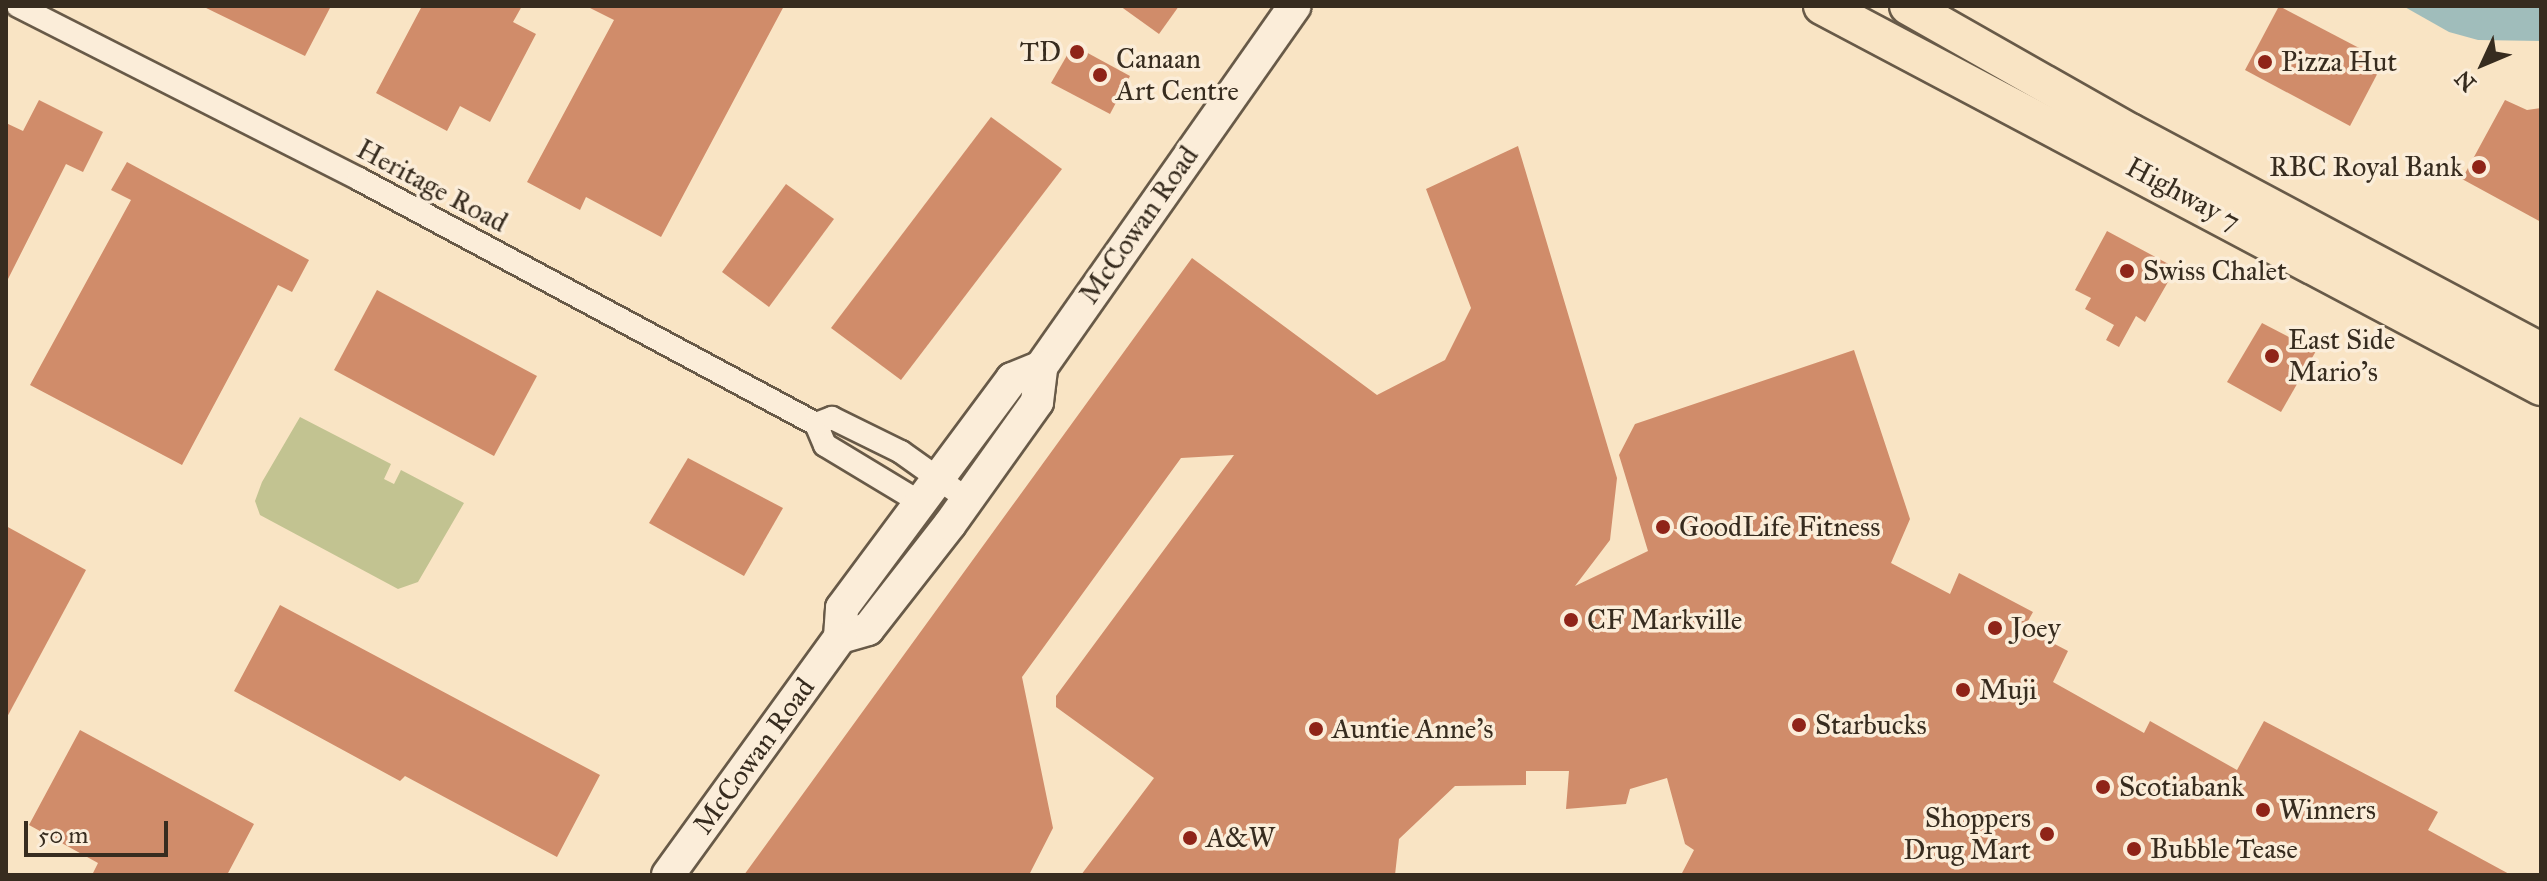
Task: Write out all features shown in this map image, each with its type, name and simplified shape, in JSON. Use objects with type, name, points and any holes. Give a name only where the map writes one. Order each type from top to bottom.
[{"type":"main road","name":"McCowan Road","points":[[840,637],[868,629],[1037,402],[1041,367],[1295,6]]},
{"type":"main road","name":"Highway 7","points":[[1822,6],[2541,387]]},
{"type":"main road","name":"Highway 7","points":[[1908,6],[2130,132],[2541,351]]},
{"type":"main road","name":"McCowan Road","points":[[668,875],[840,637],[842,608],[1012,379],[1041,367]]},
{"type":"street","name":"Heritage Road","points":[[18,6],[359,179],[816,424],[825,445],[930,491],[967,499]]},
{"type":"street","name":"Heritage Road","points":[[816,424],[832,418],[901,452],[930,491]]},
{"type":"green space","points":[[300,417],[391,464],[384,479],[394,484],[401,470],[464,503],[418,582],[398,589],[260,515],[255,501],[262,482]]},
{"type":"water","points":[[2403,6],[2541,6],[2541,41],[2478,40],[2449,32]]},
{"type":"building","points":[[202,6],[331,6],[305,56]]},
{"type":"building","points":[[422,6],[522,6],[513,22],[536,34],[490,122],[460,106],[447,131],[376,93]]},
{"type":"building","points":[[586,6],[784,6],[661,237],[586,197],[580,210],[527,182],[614,20]]},
{"type":"building","points":[[1120,6],[1179,6],[1159,34]]},
{"type":"building","points":[[2279,6],[2384,61],[2350,126],[2245,70]]},
{"type":"building","points":[[1073,45],[1130,76],[1110,114],[1051,83]]},
{"type":"building","points":[[39,100],[103,132],[83,172],[66,164],[6,283],[6,123],[23,131]]},
{"type":"building","points":[[2505,100],[2527,110],[2541,108],[2541,222],[2462,179]]},
{"type":"building","points":[[991,117],[1062,169],[901,380],[831,328]]},
{"type":"building","name":"CF Markville","points":[[1518,146],[1617,478],[1610,540],[1575,586],[1648,551],[1619,455],[1635,424],[1854,350],[1910,519],[1891,563],[1950,594],[1959,573],[2033,612],[2024,628],[2068,651],[2053,682],[2144,733],[2150,721],[2237,770],[2264,721],[2438,812],[2428,830],[2511,875],[1681,875],[1694,850],[1685,844],[1667,778],[1630,789],[1626,804],[1566,809],[1569,771],[1526,771],[1526,785],[1455,786],[1399,839],[1395,875],[1081,875],[1154,778],[1056,707],[1056,696],[1234,455],[1181,458],[1022,677],[1053,828],[1029,875],[744,875],[1192,258],[1377,395],[1445,360],[1471,308],[1426,189]]},
{"type":"building","points":[[127,162],[309,260],[292,292],[278,285],[182,465],[30,385],[131,200],[111,190]]},
{"type":"building","points":[[786,184],[834,219],[769,307],[722,272]]},
{"type":"building","points":[[2107,231],[2176,268],[2145,322],[2136,316],[2119,347],[2106,340],[2114,325],[2085,309],[2091,298],[2075,290]]},
{"type":"building","points":[[377,290],[537,376],[494,456],[334,370]]},
{"type":"building","points":[[2262,323],[2316,351],[2281,412],[2227,382]]},
{"type":"building","points":[[688,458],[783,508],[744,576],[649,523]]},
{"type":"building","points":[[6,526],[86,570],[6,719]]},
{"type":"building","points":[[280,605],[600,775],[557,857],[405,776],[400,781],[234,691]]},
{"type":"building","points":[[80,730],[254,824],[227,875],[92,875],[98,863],[29,825]]},
{"type":"place","name":"TD","points":[[1077,52]]},
{"type":"place","name":"Pizza Hut","points":[[2265,62]]},
{"type":"place","name":"Canaan Art Centre","points":[[1100,75]]},
{"type":"place","name":"RBC Royal Bank","points":[[2479,167]]},
{"type":"place","name":"Swiss Chalet","points":[[2127,271]]},
{"type":"place","name":"East Side Mario's","points":[[2272,356]]},
{"type":"place","name":"GoodLife Fitness","points":[[1663,527]]},
{"type":"place","name":"CF Markville","points":[[1571,620]]},
{"type":"place","name":"Joey","points":[[1995,628]]},
{"type":"place","name":"Muji","points":[[1963,690]]},
{"type":"place","name":"Starbucks","points":[[1799,725]]},
{"type":"place","name":"Auntie Anne's","points":[[1316,729]]},
{"type":"place","name":"Scotiabank","points":[[2103,787]]},
{"type":"place","name":"Winners","points":[[2263,810]]},
{"type":"place","name":"Shoppers Drug Mart","points":[[2047,834]]},
{"type":"place","name":"A&W","points":[[1190,838]]},
{"type":"place","name":"Bubble Tease","points":[[2134,849]]}]
